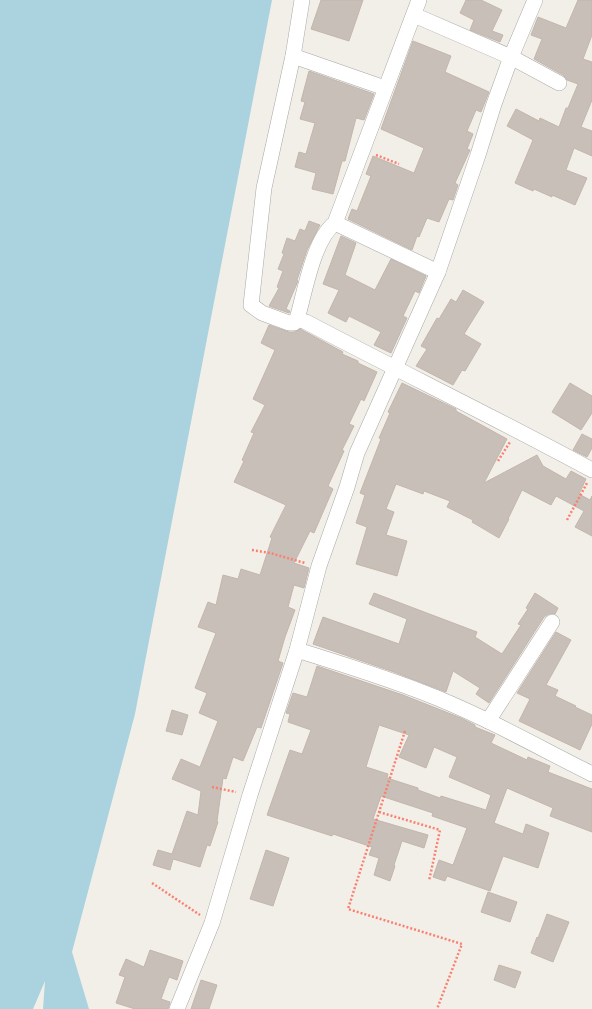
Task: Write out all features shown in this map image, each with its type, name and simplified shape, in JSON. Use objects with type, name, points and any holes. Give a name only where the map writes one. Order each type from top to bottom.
[{"type":"street","points":[[302,0],[293,56],[264,188],[251,305],[262,313],[289,323],[294,323],[297,319],[320,241],[330,227],[335,223],[419,0]]},
{"type":"street","points":[[177,1009],[212,923],[250,794],[297,650],[319,566],[347,487],[357,453],[438,272],[511,57],[535,0]]},
{"type":"street","points":[[414,15],[511,57],[559,82]]},
{"type":"street","points":[[293,56],[385,88]]},
{"type":"street","points":[[335,223],[438,272]]},
{"type":"street","points":[[297,319],[306,322],[394,368],[518,429],[590,475]]},
{"type":"street","points":[[488,721],[552,622]]},
{"type":"street","points":[[297,650],[373,674],[423,692],[488,721],[592,774]]},
{"type":"path","points":[[362,150],[399,164]]},
{"type":"path","points":[[498,461],[518,429]]},
{"type":"path","points":[[567,520],[590,475]]},
{"type":"path","points":[[252,550],[270,553],[319,566]]},
{"type":"path","points":[[405,731],[348,909],[462,944],[437,1009]]},
{"type":"path","points":[[212,787],[250,794]]},
{"type":"path","points":[[379,812],[440,830],[429,881]]},
{"type":"path","points":[[152,883],[212,923]]},
{"type":"water","points":[[0,0],[272,0],[135,714],[72,952],[89,1009],[43,1009],[45,981],[33,1009],[0,1009]]},
{"type":"building","points":[[321,0],[363,0],[349,41],[311,29]]},
{"type":"building","points":[[466,0],[481,0],[502,10],[492,31],[503,35],[500,42],[470,30],[474,20],[460,13]]},
{"type":"building","points":[[578,0],[592,0],[592,35],[583,59],[592,62],[592,100],[581,127],[592,131],[592,156],[574,148],[566,170],[587,178],[575,205],[552,195],[552,197],[534,189],[533,191],[515,183],[533,140],[507,126],[516,109],[539,121],[540,118],[559,127],[566,108],[568,108],[578,84],[567,80],[563,75],[534,59],[542,39],[531,35],[538,17],[566,28]]},
{"type":"building","points":[[413,41],[451,56],[445,72],[489,92],[481,112],[476,110],[467,131],[473,134],[467,149],[470,150],[455,183],[458,185],[453,200],[449,199],[439,222],[427,218],[419,237],[417,236],[412,250],[348,219],[352,209],[357,211],[371,176],[366,174],[373,156],[414,173],[424,148],[381,129]]},
{"type":"building","points":[[309,71],[374,94],[364,120],[356,118],[345,161],[342,161],[333,194],[312,189],[316,173],[295,167],[299,152],[306,154],[315,123],[300,119],[305,102],[301,101]]},
{"type":"building","points":[[309,221],[320,225],[307,250],[297,280],[298,281],[286,309],[290,311],[289,313],[269,306],[279,288],[277,287],[283,271],[278,269],[284,254],[282,253],[287,238],[295,241],[300,229],[305,231]]},
{"type":"building","points":[[341,236],[356,243],[345,275],[375,290],[391,259],[426,276],[419,293],[415,291],[403,316],[407,318],[391,353],[374,345],[381,332],[349,316],[346,322],[328,313],[339,290],[323,284]]},
{"type":"building","points":[[463,290],[484,302],[464,334],[481,344],[465,371],[462,370],[453,385],[416,366],[427,349],[421,346],[437,318],[439,319],[451,299],[456,302]]},
{"type":"building","points":[[269,325],[289,332],[294,332],[300,329],[343,352],[342,354],[358,361],[358,363],[377,372],[364,401],[361,399],[349,424],[354,426],[342,450],[344,451],[328,486],[333,489],[314,533],[310,531],[294,563],[309,568],[304,588],[294,585],[288,607],[295,610],[278,661],[283,663],[261,728],[257,727],[243,761],[233,757],[226,779],[223,778],[218,822],[210,846],[207,845],[200,867],[173,859],[170,870],[153,865],[158,850],[172,854],[187,811],[198,815],[201,791],[172,779],[181,759],[200,767],[218,721],[199,713],[207,693],[195,688],[216,633],[198,627],[208,602],[216,605],[223,575],[238,579],[241,569],[260,575],[272,538],[270,537],[286,505],[234,482],[244,461],[242,460],[254,433],[251,432],[265,405],[253,399],[275,350],[261,343]]},
{"type":"building","points":[[402,383],[456,409],[456,411],[507,439],[484,483],[537,455],[543,466],[566,479],[571,471],[586,479],[579,494],[590,500],[592,496],[592,536],[575,527],[584,511],[556,496],[551,505],[522,490],[499,538],[472,522],[473,520],[447,507],[450,501],[424,491],[423,494],[396,484],[386,509],[394,512],[386,535],[407,541],[397,576],[356,564],[367,527],[356,523],[365,495],[360,493],[381,439],[379,438],[390,413],[388,412]]},
{"type":"building","points":[[570,383],[592,396],[592,413],[581,430],[552,412]]},
{"type":"building","points":[[582,434],[592,439],[592,448],[587,457],[573,450]]},
{"type":"building","points":[[374,593],[477,632],[475,637],[502,654],[521,625],[518,624],[528,609],[526,608],[535,593],[558,608],[555,614],[548,614],[544,617],[489,703],[476,694],[480,688],[453,671],[446,692],[313,644],[323,617],[399,644],[407,619],[369,604]]},
{"type":"building","points":[[556,632],[571,640],[546,685],[558,690],[555,696],[592,715],[592,724],[580,750],[519,721],[530,699],[517,693]]},
{"type":"building","points":[[317,666],[403,695],[461,718],[475,725],[475,727],[495,735],[491,743],[527,760],[528,757],[550,766],[548,772],[592,789],[592,832],[550,816],[553,808],[507,788],[494,823],[523,834],[526,824],[549,833],[538,868],[503,856],[490,891],[447,876],[445,881],[433,877],[439,860],[453,865],[467,828],[432,816],[433,813],[381,796],[373,819],[428,835],[424,848],[402,841],[390,881],[374,875],[379,858],[369,855],[372,847],[267,815],[290,750],[302,754],[311,730],[288,722],[290,714],[286,713],[293,693],[307,697]],"holes":[[[379,725],[409,735],[399,757],[426,768],[434,747],[457,757],[449,777],[491,795],[486,810],[441,796],[440,798],[418,790],[418,788],[387,778],[388,774],[366,767]]]},
{"type":"building","points":[[172,710],[188,715],[182,735],[166,731]]},
{"type":"building","points":[[266,850],[289,858],[273,906],[250,899]]},
{"type":"building","points":[[488,892],[517,902],[510,922],[481,912]]},
{"type":"building","points":[[547,914],[569,922],[553,962],[531,953]]},
{"type":"building","points":[[150,950],[183,961],[177,980],[169,977],[161,999],[170,1002],[168,1009],[135,1009],[116,1003],[125,977],[119,975],[126,959],[144,967]]},
{"type":"building","points":[[499,965],[521,972],[515,988],[494,980]]},
{"type":"building","points":[[201,980],[217,985],[209,1009],[191,1009]]}]
